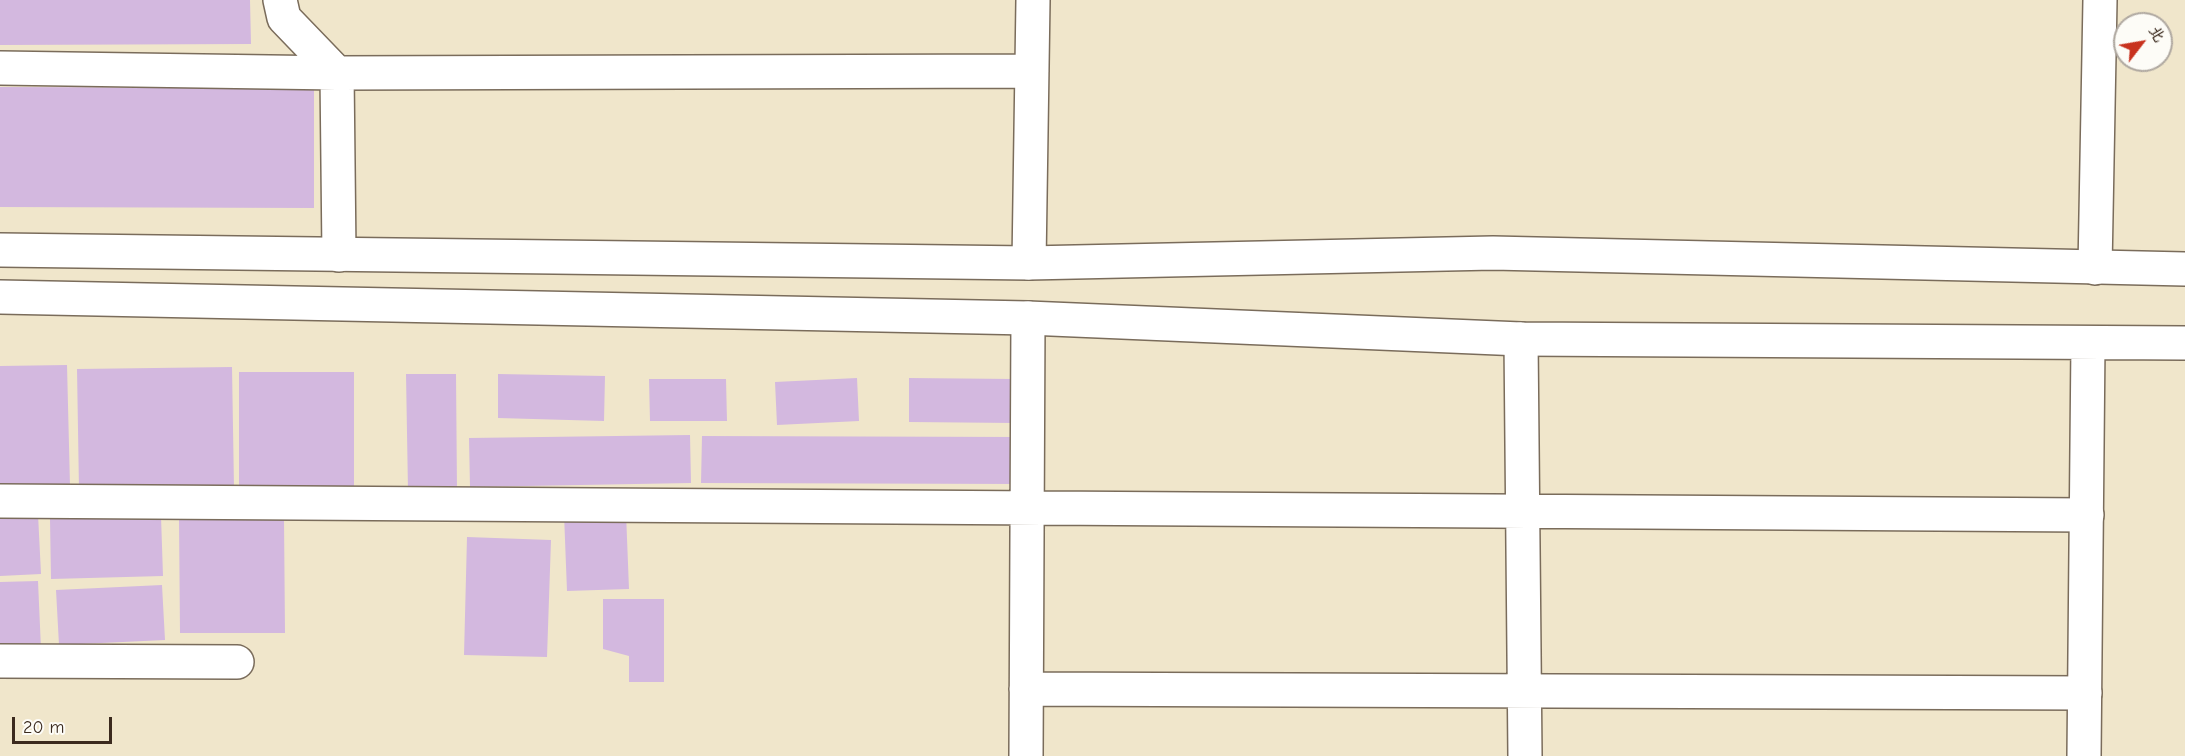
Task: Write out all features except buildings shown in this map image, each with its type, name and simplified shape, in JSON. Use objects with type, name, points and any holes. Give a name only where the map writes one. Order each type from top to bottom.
[{"type":"street","points":[[280,0],[284,18],[337,74],[339,255]]},
{"type":"street","points":[[1029,263],[1034,0]]},
{"type":"street","points":[[2095,268],[2100,0]]},
{"type":"street","points":[[0,68],[337,74],[1032,72]]},
{"type":"street","points":[[0,250],[1029,263],[1493,253],[2185,269]]},
{"type":"street","points":[[0,297],[1028,318],[1521,339],[2185,343]]},
{"type":"street","points":[[1026,756],[1028,318]]},
{"type":"street","points":[[1521,339],[1525,756]]},
{"type":"street","points":[[2084,756],[2088,343]]},
{"type":"street","points":[[0,501],[2086,515]]},
{"type":"street","points":[[0,662],[237,662]]},
{"type":"street","points":[[1026,689],[1524,689],[2085,693]]}]
